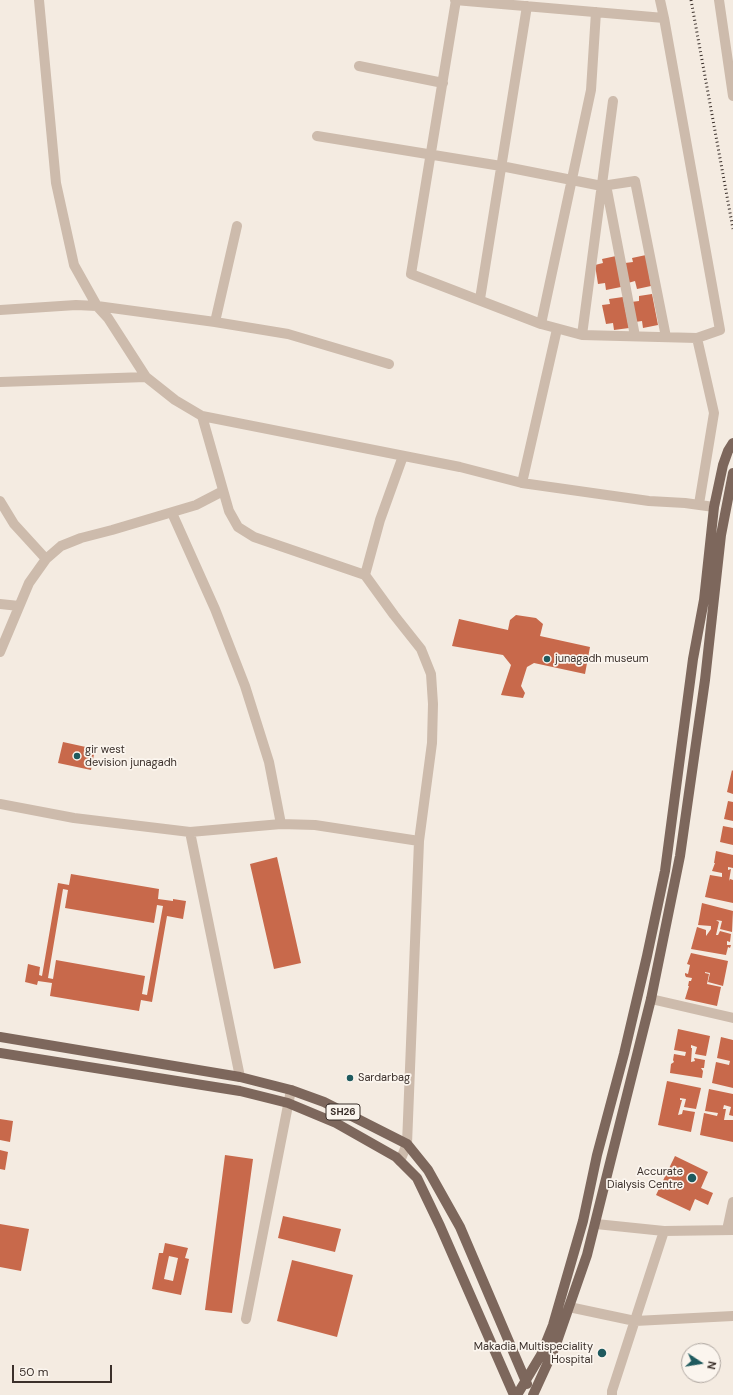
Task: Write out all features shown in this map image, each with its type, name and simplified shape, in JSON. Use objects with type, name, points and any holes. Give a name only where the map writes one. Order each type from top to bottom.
[{"type":"main road","points":[[517,1395],[541,1354],[553,1325],[583,1221],[597,1156],[624,1054],[647,956],[665,871],[693,659],[704,600],[714,507],[723,465],[728,451],[733,443]]},
{"type":"main road","points":[[532,1395],[555,1347],[587,1255],[596,1224],[651,999],[681,848],[705,680],[723,522],[733,473]]},
{"type":"main road","name":"SH26","points":[[0,1037],[240,1077],[291,1090],[324,1102],[407,1144],[428,1170],[460,1227],[532,1395]]},
{"type":"main road","name":"SH26","points":[[0,1052],[240,1091],[288,1103],[336,1123],[396,1157],[416,1178],[437,1220],[514,1395]]},
{"type":"street","points":[[39,0],[56,183],[74,264],[97,306],[108,318],[146,376],[175,400],[202,416],[403,456],[522,483],[649,501],[699,504],[714,507]]},
{"type":"street","points":[[660,0],[664,18],[720,330],[697,338],[582,335],[541,324],[412,274],[456,0],[664,18]]},
{"type":"street","points":[[719,0],[733,96]]},
{"type":"street","points":[[480,300],[527,6]]},
{"type":"street","points":[[541,324],[591,90],[596,12]]},
{"type":"street","points":[[359,66],[443,83]]},
{"type":"street","points":[[582,335],[604,185],[613,101]]},
{"type":"street","points":[[317,136],[501,166],[604,185],[635,180],[666,337]]},
{"type":"street","points":[[604,185],[635,336]]},
{"type":"street","points":[[215,322],[237,226]]},
{"type":"street","points":[[0,310],[76,305],[97,306],[215,322],[288,334],[388,364]]},
{"type":"street","points":[[522,483],[557,329]]},
{"type":"street","points":[[697,338],[714,413],[699,504]]},
{"type":"street","points":[[0,382],[146,376]]},
{"type":"street","points":[[202,416],[228,511],[238,527],[254,537],[365,575],[421,649],[431,674],[433,704],[432,743],[419,841],[407,1144],[400,1161]]},
{"type":"street","points":[[365,575],[380,520],[403,456]]},
{"type":"street","points":[[0,652],[29,583],[46,559],[62,546],[81,538],[196,505],[223,491]]},
{"type":"street","points":[[0,501],[14,524],[46,559]]},
{"type":"street","points":[[172,513],[215,609],[245,686],[269,762],[281,824]]},
{"type":"street","points":[[0,604],[19,606]]},
{"type":"street","points":[[0,804],[74,818],[190,832],[281,824],[315,825],[419,841]]},
{"type":"street","points":[[190,832],[240,1077]]},
{"type":"street","points":[[651,999],[733,1018]]},
{"type":"street","points":[[246,1320],[291,1090]]},
{"type":"street","points":[[596,1224],[664,1230],[730,1230],[733,1202]]},
{"type":"street","points":[[612,1395],[612,1391],[664,1230]]},
{"type":"street","points":[[569,1307],[635,1322],[733,1316]]},
{"type":"building","points":[[646,255],[651,286],[637,289],[635,281],[628,283],[625,263],[633,262],[632,258]]},
{"type":"building","points":[[616,256],[621,287],[606,290],[605,283],[598,284],[595,265],[603,263],[602,259]]},
{"type":"building","points":[[652,294],[658,325],[643,328],[642,321],[635,322],[631,302],[639,301],[639,296]]},
{"type":"building","points":[[623,297],[629,328],[614,330],[613,323],[606,324],[602,305],[610,304],[609,299]]},
{"type":"building","name":"junagadh museum","points":[[516,615],[536,618],[543,624],[540,636],[590,647],[585,674],[534,663],[527,667],[521,686],[525,693],[523,698],[501,695],[511,665],[503,655],[452,646],[459,619],[508,630],[510,620]]},
{"type":"building","name":"gir west devision junagadh","points":[[63,742],[95,749],[91,770],[58,763]]},
{"type":"building","points":[[732,770],[733,771],[733,794],[727,792]]},
{"type":"building","points":[[728,801],[733,802],[733,821],[724,819]]},
{"type":"building","points":[[723,826],[733,828],[733,845],[720,842]]},
{"type":"building","points":[[716,851],[733,855],[733,868],[728,867],[728,870],[731,869],[729,881],[730,879],[733,880],[733,903],[705,897],[710,875],[722,877],[722,873],[712,871],[715,863]]},
{"type":"building","points":[[277,857],[301,963],[274,969],[250,864]]},
{"type":"building","points":[[71,874],[159,889],[158,899],[186,901],[183,919],[167,916],[152,1002],[141,1000],[139,1011],[50,996],[52,983],[38,981],[37,985],[25,982],[28,964],[40,967],[39,975],[42,976],[58,883],[69,885]],"holes":[[[63,889],[68,890],[65,908],[154,923],[157,905],[163,906],[147,995],[142,994],[145,976],[56,960],[53,979],[48,978]]]},
{"type":"building","points":[[702,903],[733,911],[732,932],[720,929],[722,921],[716,920],[719,922],[716,935],[718,935],[720,931],[731,934],[730,942],[727,941],[727,945],[731,945],[730,948],[728,947],[726,955],[691,949],[697,927],[706,930],[706,936],[711,929],[711,926],[698,925]]},
{"type":"building","points":[[691,953],[728,961],[723,986],[708,982],[710,973],[705,972],[709,974],[707,984],[721,987],[717,1006],[685,999],[689,981],[691,981],[692,978],[686,977],[685,975],[685,973],[688,974],[690,965],[687,964]]},
{"type":"building","points":[[678,1029],[710,1036],[706,1056],[695,1054],[697,1047],[691,1045],[691,1062],[695,1061],[694,1058],[705,1060],[704,1068],[701,1068],[703,1071],[702,1078],[670,1073],[671,1064],[674,1062],[674,1054],[685,1056],[686,1052],[674,1050]]},
{"type":"building","points":[[721,1037],[733,1040],[733,1088],[712,1083],[716,1062],[729,1065],[730,1061],[717,1058]]},
{"type":"building","points":[[667,1081],[701,1088],[696,1109],[684,1107],[686,1099],[680,1098],[680,1100],[682,1100],[678,1115],[682,1114],[683,1110],[695,1112],[691,1132],[658,1125]]},
{"type":"building","points":[[709,1089],[733,1094],[733,1116],[729,1115],[731,1107],[724,1105],[723,1109],[726,1109],[724,1120],[733,1120],[733,1142],[700,1135],[704,1113],[717,1116],[718,1113],[705,1111]]},
{"type":"building","points":[[0,1119],[13,1121],[10,1142],[0,1140]]},
{"type":"building","points":[[0,1150],[8,1152],[5,1170],[0,1169]]},
{"type":"building","points":[[225,1155],[253,1159],[232,1313],[205,1310]]},
{"type":"building","points":[[675,1156],[708,1172],[701,1188],[713,1193],[708,1205],[695,1199],[690,1211],[656,1195]]},
{"type":"building","points":[[283,1216],[341,1229],[335,1252],[278,1238]]},
{"type":"building","points":[[0,1224],[29,1229],[21,1271],[0,1267]]},
{"type":"building","points":[[165,1243],[188,1248],[185,1258],[189,1259],[181,1295],[152,1289],[159,1253],[163,1253]],"holes":[[[169,1256],[178,1258],[173,1281],[164,1279]]]},
{"type":"building","points":[[292,1260],[353,1275],[337,1337],[277,1321]]},
{"type":"railway","points":[[691,0],[733,229]]},
{"type":"place","name":"junagadh museum","points":[[547,659]]},
{"type":"place","name":"gir west devision junagadh","points":[[77,756]]},
{"type":"place","name":"Sardarbag","points":[[350,1078]]},
{"type":"place","name":"Accurate Dialysis Centre","points":[[692,1178]]},
{"type":"place","name":"Makadia Multispeciality Hospital","points":[[602,1353]]}]
